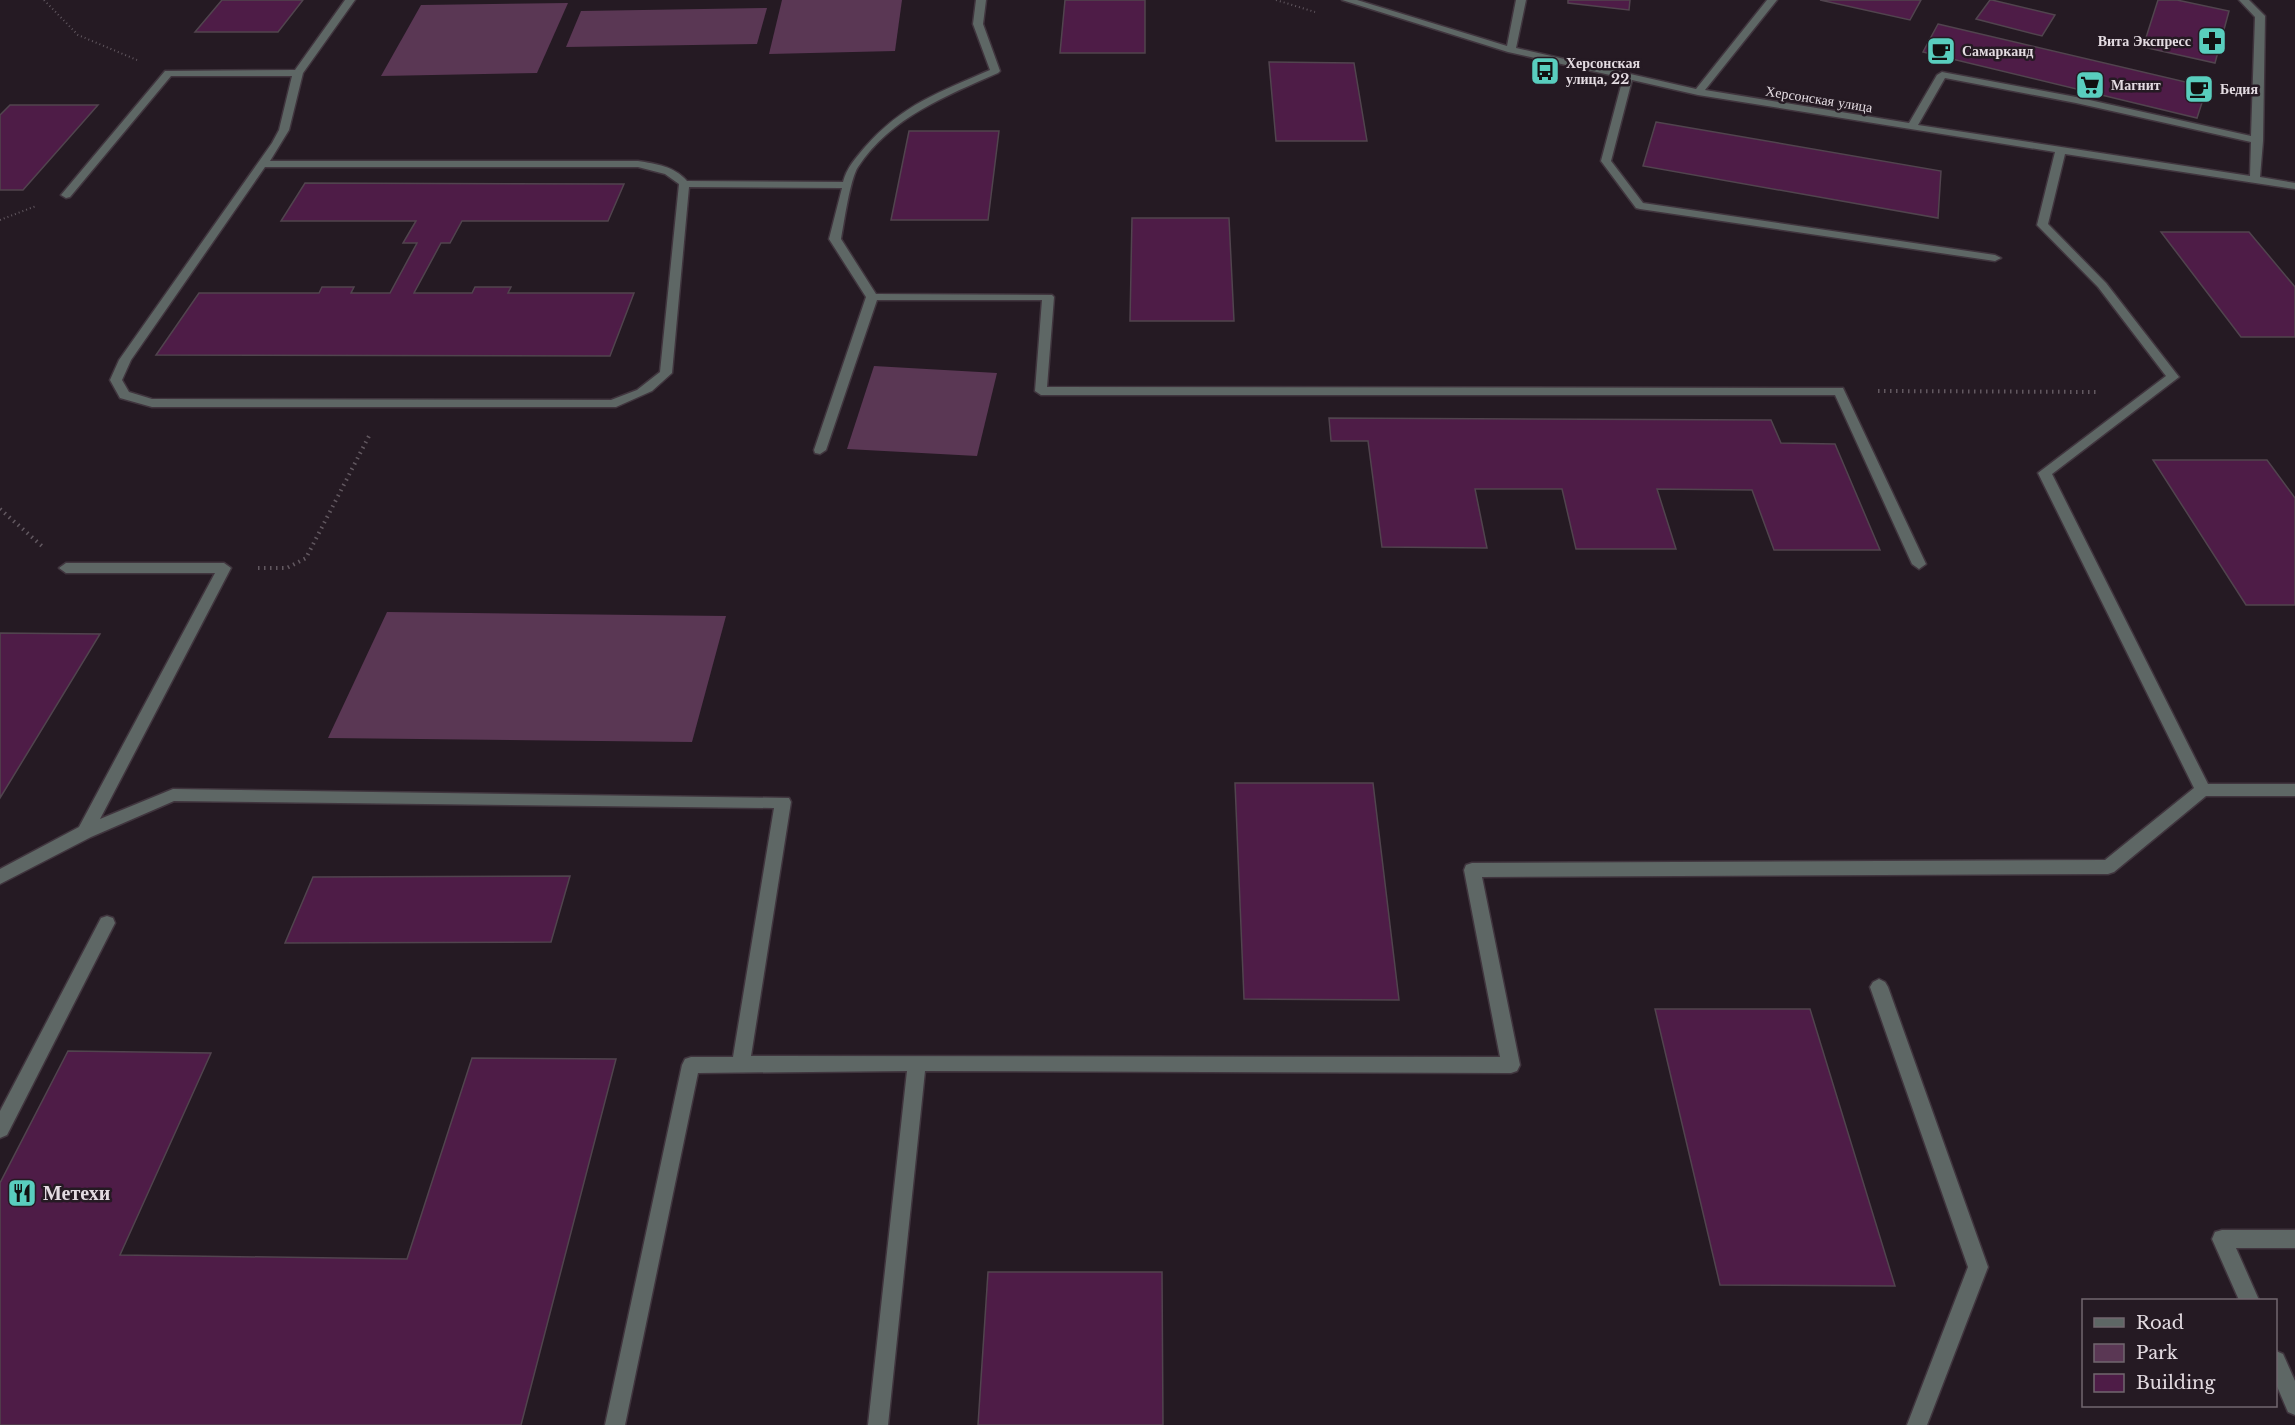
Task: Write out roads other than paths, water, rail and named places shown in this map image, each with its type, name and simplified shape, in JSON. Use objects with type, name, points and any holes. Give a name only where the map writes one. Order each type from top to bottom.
[{"type":"street","points":[[264,164],[638,164],[661,167],[676,174],[684,184],[666,373],[655,385],[638,396],[612,404],[152,403],[124,395],[116,380],[125,360],[264,164],[284,130],[298,73],[350,0]]},
{"type":"street","points":[[872,297],[835,239],[852,168],[888,127],[924,102],[995,71],[978,24],[981,0]]},
{"type":"street","name":"Херсонская улица","points":[[1347,0],[1511,50],[1698,92],[1912,128],[2295,186]]},
{"type":"street","points":[[1511,50],[1521,0]]},
{"type":"street","points":[[1698,92],[1772,0]]},
{"type":"street","points":[[2244,0],[2260,16],[2258,141],[2255,180]]},
{"type":"street","points":[[66,195],[168,73],[298,73]]},
{"type":"street","points":[[1912,128],[1942,75],[2076,100],[2258,141]]},
{"type":"street","points":[[1628,78],[1606,161],[1640,206],[1995,258]]},
{"type":"street","points":[[2060,151],[2042,225],[2102,285],[2173,377],[2045,473],[2204,790]]},
{"type":"street","points":[[684,184],[848,184]]},
{"type":"street","points":[[872,297],[1048,297],[1041,391],[1839,391],[1919,564]]},
{"type":"street","points":[[819,450],[872,297]]},
{"type":"street","points":[[66,568],[224,568],[85,832]]},
{"type":"street","points":[[615,1425],[691,1065],[917,1063],[1511,1065],[1472,870],[2108,867],[2204,790],[2295,790]]},
{"type":"street","points":[[0,877],[85,832],[173,795],[783,802],[741,1065]]},
{"type":"street","points":[[0,1129],[107,923]]},
{"type":"street","points":[[1879,987],[1978,1267],[1917,1425]]},
{"type":"street","points":[[878,1425],[917,1063]]},
{"type":"street","points":[[2249,1299],[2222,1239],[2295,1239]]},
{"type":"street","points":[[2277,1363],[2295,1406]]},
{"type":"place","name":"Вита Экспресс","points":[[2212,41]]},
{"type":"place","name":"Самарканд","points":[[1941,51]]},
{"type":"place","name":"Херсонская улица, 22","points":[[1545,71]]},
{"type":"place","name":"Магнит","points":[[2090,85]]},
{"type":"place","name":"Бедия","points":[[2199,89]]},
{"type":"place","name":"Метехи","points":[[22,1193]]}]
